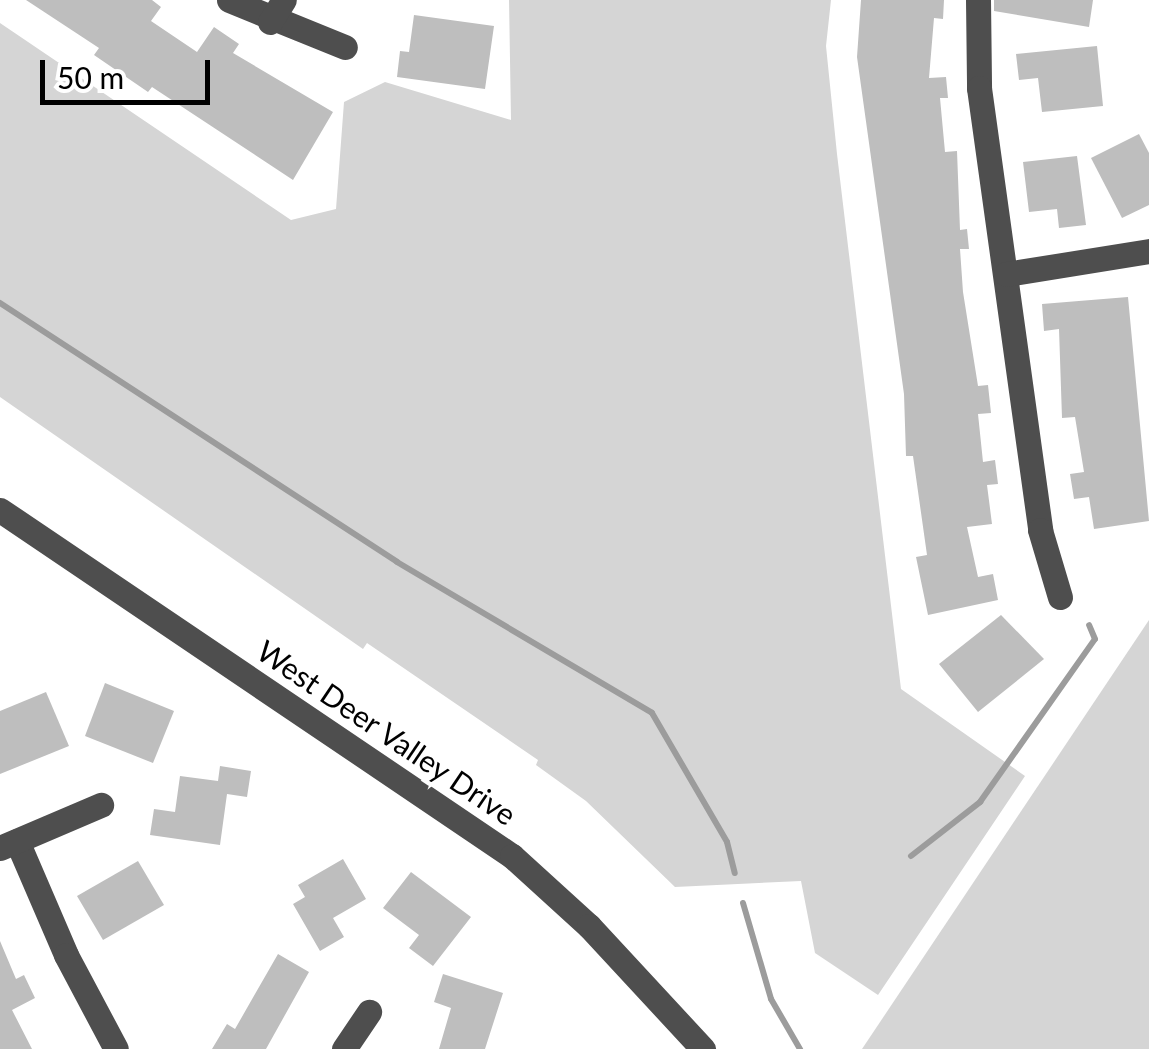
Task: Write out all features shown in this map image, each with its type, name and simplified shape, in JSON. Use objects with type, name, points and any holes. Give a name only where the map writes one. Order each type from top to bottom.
[{"type":"street","points":[[229,0],[277,11],[345,47]]},
{"type":"street","points":[[978,0],[979,88],[1040,530],[1060,597]]},
{"type":"street","points":[[1006,274],[1149,251]]},
{"type":"street","name":"West Deer Valley Drive","points":[[0,510],[512,856],[589,926],[702,1049]]},
{"type":"street","points":[[101,805],[8,844],[116,1049]]},
{"type":"street","points":[[344,1049],[369,1012]]},
{"type":"shaded area","points":[[509,0],[831,0],[826,46],[901,689],[1025,776],[878,995],[815,953],[801,881],[675,887],[586,801],[536,765],[538,760],[367,643],[363,649],[0,397],[0,23],[291,220],[336,209],[344,102],[385,82],[511,120]]},
{"type":"shaded area","points":[[1149,620],[1149,1049],[862,1049]]},
{"type":"building","points":[[26,0],[152,0],[161,7],[151,21],[197,52],[214,27],[239,44],[233,53],[333,112],[293,180],[152,87],[148,92],[94,55],[99,48]]},
{"type":"building","points":[[861,0],[944,0],[943,19],[934,18],[929,78],[946,77],[948,98],[940,98],[945,152],[957,151],[960,230],[967,229],[969,249],[960,249],[963,292],[978,386],[988,385],[991,413],[978,414],[983,462],[995,460],[998,484],[987,485],[992,524],[967,527],[978,577],[993,574],[998,600],[928,615],[916,557],[927,555],[913,456],[906,456],[904,394],[857,57]]},
{"type":"building","points":[[994,0],[1093,0],[1089,27],[994,11]]},
{"type":"building","points":[[414,15],[494,26],[485,89],[397,77],[400,51],[409,52]]},
{"type":"building","points":[[1097,46],[1103,106],[1042,112],[1038,78],[1019,80],[1016,54]]},
{"type":"building","points":[[1139,134],[1149,153],[1149,205],[1122,218],[1091,158]]},
{"type":"building","points":[[1077,156],[1086,225],[1059,228],[1057,209],[1029,212],[1023,162]]},
{"type":"building","points":[[1128,297],[1149,521],[1094,529],[1089,497],[1074,499],[1070,474],[1084,472],[1075,417],[1062,418],[1059,329],[1044,331],[1042,304]]},
{"type":"building","points":[[1001,615],[1044,659],[978,712],[939,664]]},
{"type":"building","points":[[105,683],[174,711],[153,763],[85,736]]},
{"type":"building","points":[[46,692],[69,746],[0,774],[0,711]]},
{"type":"building","points":[[220,766],[251,771],[247,797],[227,794],[220,845],[150,835],[154,809],[175,812],[180,776],[218,781]]},
{"type":"building","points":[[343,859],[366,899],[333,918],[344,937],[320,951],[293,904],[305,897],[298,885]]},
{"type":"building","points":[[138,861],[164,905],[103,940],[77,896]]},
{"type":"building","points":[[411,872],[471,917],[433,966],[409,948],[419,935],[383,908]]},
{"type":"building","points":[[0,941],[16,979],[24,975],[35,998],[12,1010],[32,1049],[0,1049]]},
{"type":"building","points":[[278,954],[309,972],[266,1049],[212,1049],[227,1024],[235,1029]]},
{"type":"building","points":[[443,974],[503,993],[485,1049],[439,1049],[451,1008],[434,1002]]},
{"type":"waterway","points":[[0,303],[397,562],[652,713],[727,842],[735,873]]},
{"type":"waterway","points":[[911,856],[980,802],[1095,639],[1089,625]]},
{"type":"waterway","points":[[743,903],[771,999],[800,1049]]}]
